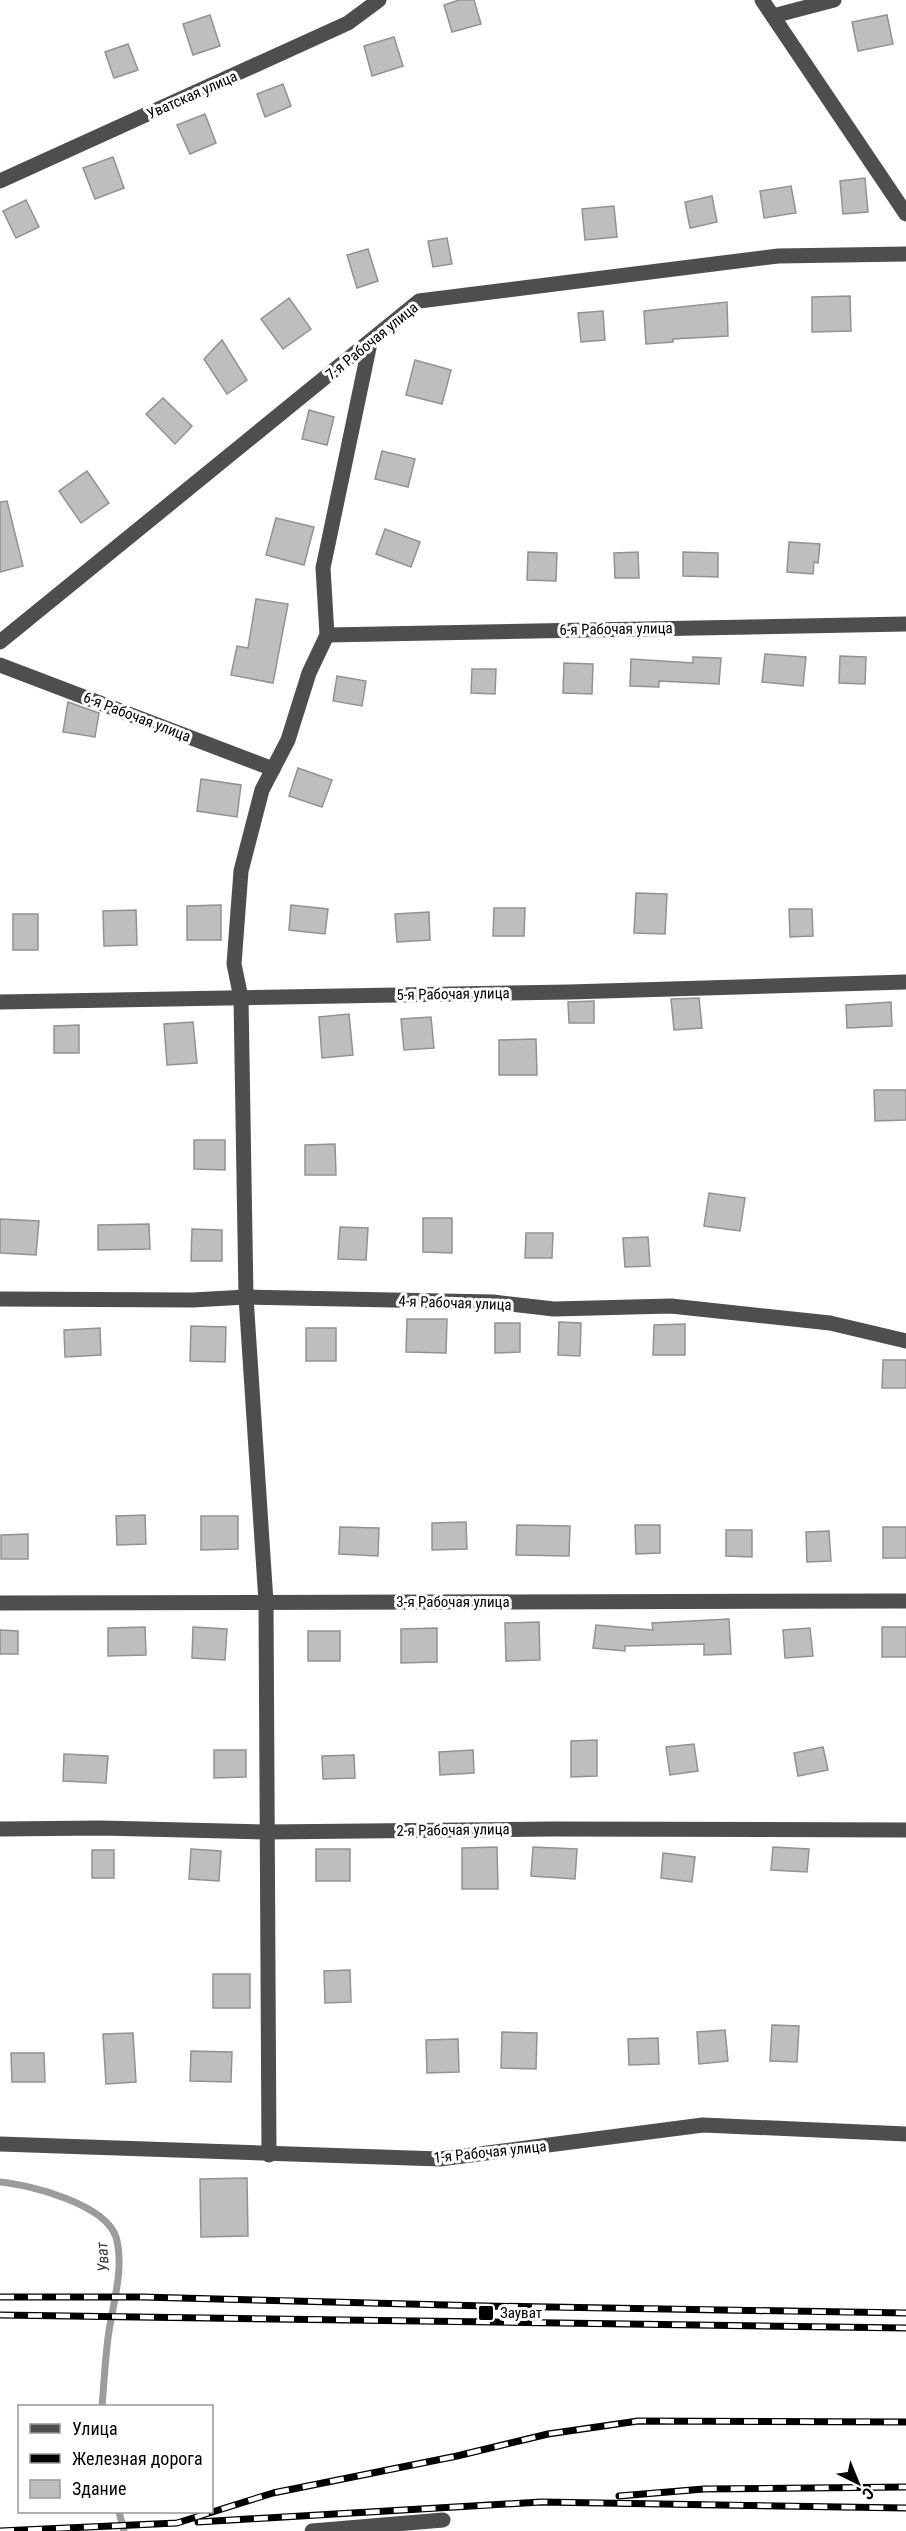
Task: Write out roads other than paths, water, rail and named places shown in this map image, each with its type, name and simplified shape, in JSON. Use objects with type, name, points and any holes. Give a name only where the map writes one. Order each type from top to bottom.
[{"type":"street","name":"Уватская улица","points":[[0,181],[348,23],[379,0]]},
{"type":"street","points":[[762,0],[906,214]]},
{"type":"street","points":[[773,16],[834,0]]},
{"type":"street","name":"7-я Рабочая улица","points":[[0,642],[419,301],[778,256],[906,254]]},
{"type":"street","points":[[269,2155],[266,1602],[246,1297],[241,998],[234,964],[241,871],[262,790],[288,740],[309,673],[327,635],[323,568],[370,343]]},
{"type":"street","name":"6-я Рабочая улица","points":[[327,635],[906,624]]},
{"type":"street","name":"6-я Рабочая улица","points":[[0,665],[273,769]]},
{"type":"street","name":"5-я Рабочая улица","points":[[0,1002],[569,992],[906,982]]},
{"type":"street","name":"4-я Рабочая улица","points":[[0,1299],[194,1300],[246,1297],[493,1302],[554,1310],[671,1306],[830,1323],[906,1341]]},
{"type":"street","name":"3-я Рабочая улица","points":[[0,1603],[906,1601]]},
{"type":"street","name":"2-я Рабочая улица","points":[[0,1829],[102,1828],[266,1832],[550,1829],[906,1830]]},
{"type":"street","name":"1-я Рабочая улица","points":[[0,2144],[269,2155],[440,2159],[703,2125],[906,2134]]},
{"type":"street","points":[[312,2531],[443,2520]]},
{"type":"waterway","name":"Уват","points":[[0,2182],[30,2187],[83,2206],[109,2225],[116,2237],[118,2275],[108,2338],[102,2405]]},
{"type":"waterway","name":"Уват","points":[[119,2513],[124,2531]]},
{"type":"railway","points":[[0,2297],[142,2297],[906,2313]]},
{"type":"railway","points":[[0,2315],[906,2328]]},
{"type":"railway","points":[[213,2512],[273,2493],[457,2456],[548,2434],[638,2421],[906,2422]]},
{"type":"railway","points":[[619,2496],[704,2489],[906,2487]]},
{"type":"railway","points":[[198,2522],[541,2502],[906,2508]]},
{"type":"railway","points":[[0,2531],[177,2523],[209,2513]]},
{"type":"place","name":"Зауват","points":[[486,2313]]}]
